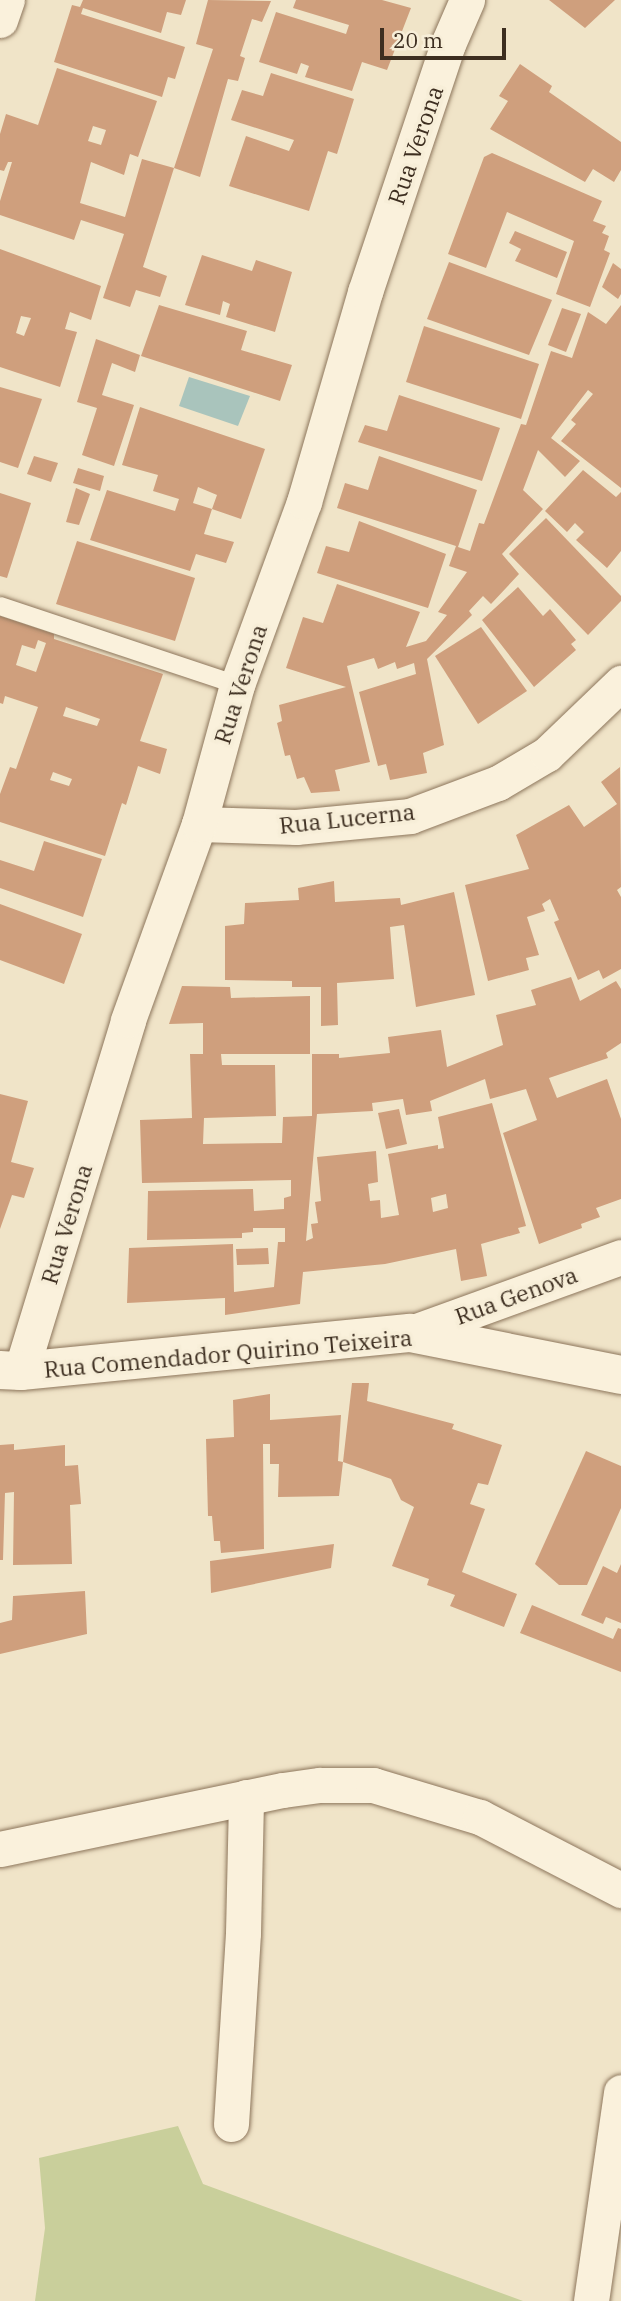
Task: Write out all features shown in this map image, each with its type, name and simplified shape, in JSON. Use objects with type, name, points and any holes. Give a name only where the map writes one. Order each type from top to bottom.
[{"type":"street","points":[[0,20],[7,0]]},
{"type":"street","name":"Rua Verona","points":[[10,1371],[128,1020],[198,824],[237,685],[304,502],[365,292],[449,44],[467,0]]},
{"type":"street","name":"Rua Lucerna","points":[[198,824],[296,827],[410,816],[498,783],[547,754],[621,683]]},
{"type":"street","name":"Rua Genova","points":[[411,1333],[621,1257]]},
{"type":"street","name":"Rua Comendador Quirino Teixeira","points":[[10,1371],[411,1333],[621,1375]]},
{"type":"street","points":[[0,1849],[246,1797],[320,1785],[373,1785],[480,1817],[621,1890]]},
{"type":"street","points":[[231,2124],[243,1933],[246,1797]]},
{"type":"street","points":[[591,2301],[621,2092]]},
{"type":"lane","points":[[0,606],[237,685]]},
{"type":"green space","points":[[178,2126],[203,2184],[523,2301],[35,2301],[45,2228],[39,2158]]},
{"type":"water","points":[[189,377],[250,396],[238,426],[179,406]]},
{"type":"building","points":[[83,0],[186,0],[181,15],[167,12],[161,33],[83,8],[81,14],[185,47],[175,79],[168,77],[162,97],[54,62],[72,5],[80,7]]},
{"type":"building","points":[[208,0],[271,1],[262,22],[252,19],[240,56],[245,58],[238,81],[228,79],[200,177],[174,168],[213,49],[196,44]]},
{"type":"building","points":[[296,0],[382,0],[411,8],[387,70],[362,62],[352,91],[305,77],[309,66],[301,63],[297,74],[259,62],[276,12],[346,34],[349,25],[293,8]]},
{"type":"building","points":[[549,0],[615,0],[585,28]]},
{"type":"building","points":[[520,64],[552,86],[549,92],[621,142],[621,170],[614,182],[593,169],[585,182],[490,129],[508,101],[499,96]]},
{"type":"building","points":[[57,68],[157,101],[138,157],[130,154],[124,175],[91,162],[80,203],[125,217],[142,159],[174,168],[143,267],[167,276],[160,297],[136,290],[130,307],[103,298],[124,234],[81,220],[74,240],[0,215],[0,201],[12,162],[8,162],[4,171],[0,170],[0,134],[6,114],[38,125]],"holes":[[[93,126],[106,130],[101,145],[88,141]]]},
{"type":"building","points":[[271,73],[354,99],[337,154],[328,151],[309,211],[229,186],[246,136],[289,151],[294,140],[231,120],[242,90],[263,96]]},
{"type":"building","points":[[492,153],[602,201],[593,221],[606,226],[602,233],[609,236],[604,250],[610,253],[590,307],[556,294],[574,241],[507,212],[486,268],[448,254],[484,157]]},
{"type":"building","points":[[515,231],[567,252],[557,278],[515,261],[521,249],[509,243]]},
{"type":"building","points":[[0,249],[101,286],[91,320],[70,312],[65,329],[77,332],[60,387],[0,367]],"holes":[[[21,316],[31,318],[24,336],[16,333]]]},
{"type":"building","points":[[202,255],[252,271],[256,260],[292,272],[275,332],[226,317],[230,304],[223,301],[220,315],[185,305]]},
{"type":"building","points":[[449,262],[552,300],[529,355],[427,319]]},
{"type":"building","points":[[613,263],[621,269],[621,294],[618,299],[602,287]]},
{"type":"building","points":[[159,305],[247,331],[241,350],[292,365],[280,401],[141,356]]},
{"type":"building","points":[[621,305],[621,488],[561,441],[576,424],[571,420],[593,394],[588,390],[551,438],[580,461],[565,477],[538,450],[523,490],[543,509],[502,554],[519,574],[491,604],[483,596],[469,611],[472,615],[427,659],[444,745],[423,753],[427,773],[390,780],[386,764],[378,766],[359,692],[416,674],[414,663],[397,669],[395,662],[378,669],[374,658],[347,666],[370,762],[335,770],[340,791],[311,793],[304,777],[297,779],[290,755],[285,756],[277,723],[282,721],[279,705],[346,687],[286,668],[303,617],[323,623],[337,584],[420,612],[406,647],[426,641],[447,615],[438,612],[467,572],[449,566],[456,546],[337,508],[345,483],[368,490],[379,456],[477,490],[458,547],[470,551],[479,523],[484,524],[521,424],[526,425],[551,351],[572,358],[588,312],[606,324]]},
{"type":"building","points":[[562,308],[581,314],[566,352],[548,345]]},
{"type":"building","points":[[424,326],[539,364],[521,419],[406,382]]},
{"type":"building","points":[[96,339],[140,355],[135,372],[112,363],[102,395],[134,405],[114,466],[82,455],[97,408],[77,402]]},
{"type":"building","points":[[0,387],[42,399],[18,468],[0,462]]},
{"type":"building","points":[[399,395],[500,428],[482,481],[358,442],[365,425],[387,431]]},
{"type":"building","points":[[140,407],[265,449],[241,519],[212,509],[204,534],[234,542],[226,563],[196,554],[190,571],[90,540],[107,490],[175,511],[179,499],[153,491],[158,475],[122,465]],"holes":[[[198,487],[217,495],[212,509],[193,503]]]},
{"type":"building","points":[[34,456],[58,463],[51,482],[27,474]]},
{"type":"building","points":[[78,468],[104,476],[100,491],[73,483]]},
{"type":"building","points":[[583,470],[616,497],[621,492],[621,551],[607,568],[576,540],[584,532],[575,523],[567,532],[545,511]]},
{"type":"building","points":[[76,488],[90,494],[79,525],[66,522]]},
{"type":"building","points":[[0,493],[31,503],[7,578],[0,576]]},
{"type":"building","points":[[546,518],[621,596],[621,601],[588,635],[509,554]]},
{"type":"building","points":[[359,521],[446,554],[428,608],[317,573],[326,546],[349,552]]},
{"type":"building","points":[[77,541],[195,578],[175,641],[56,604]]},
{"type":"building","points":[[518,587],[543,616],[550,609],[576,640],[571,644],[576,650],[534,687],[482,620]]},
{"type":"building","points":[[0,616],[54,634],[54,639],[163,674],[140,741],[167,749],[160,774],[138,766],[126,805],[122,803],[105,856],[0,822],[0,794],[10,767],[16,769],[38,707],[5,696],[3,704],[0,703]],"holes":[[[38,640],[46,643],[36,672],[16,665],[22,645],[35,649]],[[66,707],[100,719],[97,726],[63,716]],[[53,772],[72,779],[69,786],[50,780]]]},
{"type":"building","points":[[481,627],[527,691],[478,724],[435,656]]},
{"type":"building","points":[[620,767],[621,887],[617,890],[621,897],[621,969],[603,979],[599,970],[578,980],[554,922],[559,920],[550,899],[542,904],[545,911],[527,917],[539,955],[526,958],[529,970],[488,981],[465,885],[529,869],[516,835],[569,805],[584,827],[617,804],[601,782]]},
{"type":"building","points":[[44,841],[102,859],[83,917],[0,888],[0,860],[34,871]]},
{"type":"building","points":[[334,881],[335,902],[400,898],[401,905],[454,892],[475,995],[416,1007],[404,925],[390,927],[394,979],[337,983],[338,1025],[321,1026],[321,987],[292,987],[292,981],[225,980],[225,926],[244,924],[245,903],[299,900],[298,888]]},
{"type":"building","points":[[0,904],[82,934],[64,984],[0,960]]},
{"type":"building","points":[[571,977],[580,1001],[616,981],[621,989],[621,1043],[606,1053],[608,1058],[549,1078],[557,1098],[607,1079],[621,1119],[621,1199],[596,1208],[600,1217],[581,1224],[582,1228],[539,1244],[503,1133],[537,1120],[526,1089],[490,1099],[485,1079],[430,1101],[432,1111],[406,1115],[403,1099],[372,1103],[373,1111],[317,1114],[306,1241],[313,1238],[311,1224],[318,1223],[315,1202],[321,1201],[317,1157],[376,1151],[378,1182],[368,1184],[370,1201],[380,1200],[381,1218],[399,1215],[388,1154],[438,1145],[438,1149],[444,1148],[438,1117],[492,1103],[526,1226],[518,1228],[520,1233],[481,1244],[487,1276],[461,1281],[456,1249],[385,1264],[303,1272],[300,1304],[225,1315],[225,1298],[127,1303],[129,1248],[233,1244],[234,1292],[274,1287],[278,1242],[285,1242],[285,1228],[253,1228],[253,1232],[242,1233],[242,1238],[147,1240],[148,1191],[253,1189],[254,1211],[284,1209],[284,1198],[291,1196],[291,1180],[142,1183],[140,1120],[192,1118],[190,1054],[203,1054],[203,1023],[169,1024],[182,986],[230,987],[231,998],[310,996],[310,1054],[221,1054],[222,1065],[275,1065],[276,1116],[204,1118],[203,1144],[282,1143],[283,1117],[312,1116],[312,1054],[339,1054],[339,1058],[390,1053],[388,1037],[441,1030],[447,1067],[503,1045],[496,1015],[536,1005],[531,990]],"holes":[[[446,1194],[448,1208],[433,1212],[431,1198]]]},
{"type":"building","points":[[0,1094],[28,1101],[11,1162],[34,1168],[24,1198],[12,1195],[0,1229]]},
{"type":"building","points":[[399,1109],[407,1144],[386,1149],[378,1113]]},
{"type":"building","points":[[268,1248],[269,1264],[237,1265],[236,1249]]},
{"type":"building","points":[[352,1383],[369,1383],[367,1401],[454,1424],[452,1429],[502,1445],[488,1485],[478,1483],[470,1504],[485,1509],[462,1572],[517,1594],[504,1627],[450,1606],[455,1595],[427,1585],[429,1579],[392,1566],[414,1507],[401,1500],[391,1479],[343,1462]]},
{"type":"building","points":[[270,1394],[270,1420],[341,1415],[338,1461],[343,1462],[339,1496],[278,1497],[279,1464],[270,1464],[270,1444],[263,1444],[264,1549],[221,1553],[220,1541],[214,1541],[212,1516],[208,1516],[206,1439],[234,1437],[233,1400]]},
{"type":"building","points":[[14,1444],[14,1450],[65,1445],[65,1466],[78,1465],[81,1504],[70,1505],[72,1564],[13,1565],[14,1492],[5,1493],[3,1560],[0,1560],[0,1445]]},
{"type":"building","points":[[586,1451],[621,1466],[621,1508],[587,1585],[559,1585],[535,1564]]},
{"type":"building","points":[[334,1544],[331,1568],[211,1593],[210,1561]]},
{"type":"building","points":[[621,1564],[621,1623],[606,1617],[603,1624],[581,1615],[603,1566],[617,1573]]},
{"type":"building","points":[[85,1591],[87,1634],[0,1654],[0,1623],[12,1620],[13,1596]]},
{"type":"building","points":[[532,1605],[613,1639],[618,1628],[621,1629],[621,1672],[520,1633]]}]
